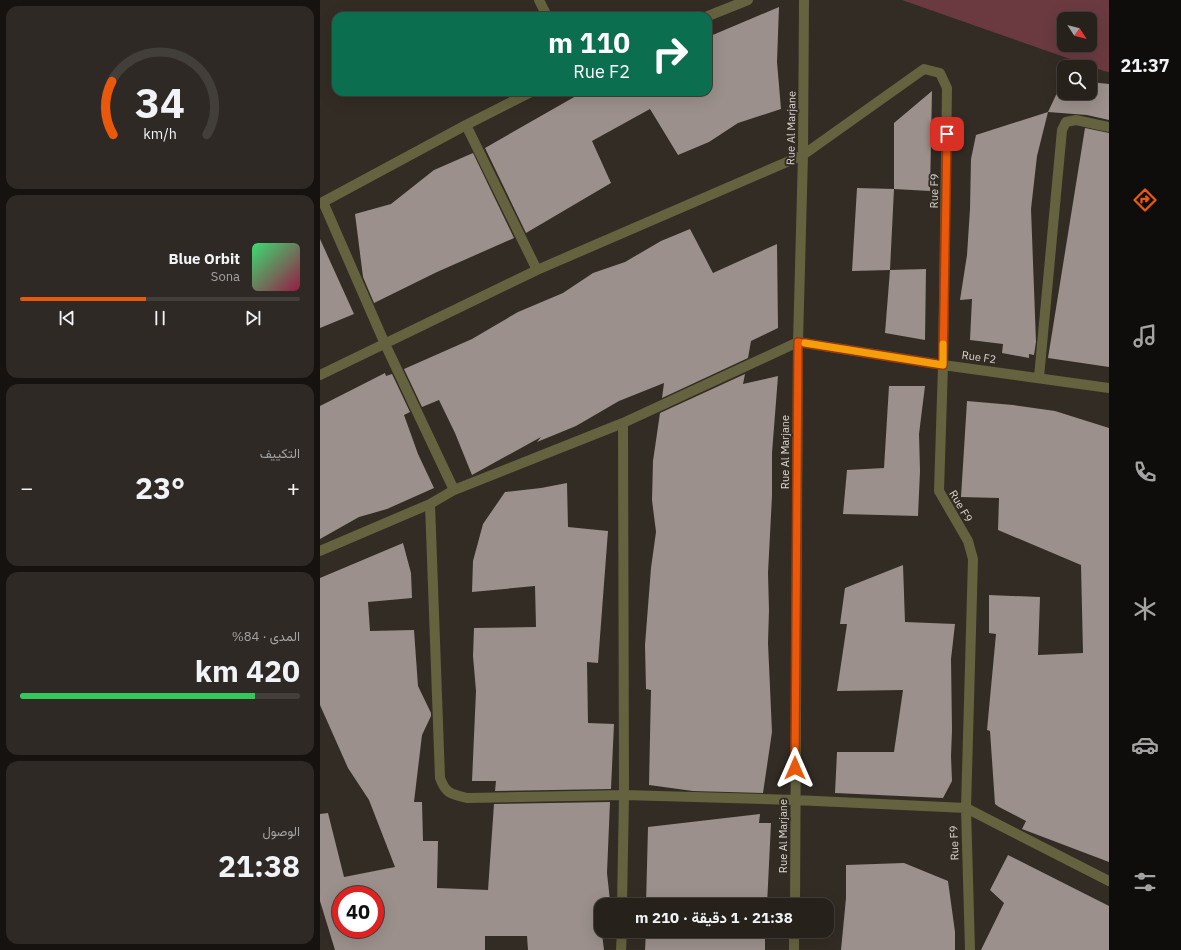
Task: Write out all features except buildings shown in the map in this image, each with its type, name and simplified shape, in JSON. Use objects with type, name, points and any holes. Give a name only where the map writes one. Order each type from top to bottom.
[{"type":"street","points":[[539,0],[545,12]]},
{"type":"street","points":[[712,14],[748,0]]},
{"type":"street","name":"Rue Al Marjane","points":[[794,898],[798,342],[803,155],[804,0]]},
{"type":"street","name":"Rue F9","points":[[803,155],[924,69],[940,73],[947,88],[943,365],[939,491],[968,541],[973,559],[966,808],[970,950]]},
{"type":"street","points":[[454,490],[385,344],[323,202],[523,96]]},
{"type":"street","points":[[1039,378],[1062,130],[1066,122],[1076,120],[1109,127]]},
{"type":"street","points":[[466,125],[537,270]]},
{"type":"street","points":[[320,375],[537,270],[803,155]]},
{"type":"street","points":[[320,551],[430,504],[454,490],[623,423],[798,342]]},
{"type":"street","name":"Rue F2","points":[[798,342],[943,365],[1109,388]]},
{"type":"street","points":[[622,898],[624,795],[623,423]]},
{"type":"street","points":[[430,504],[440,778],[444,788],[452,794],[467,798],[624,795],[795,800],[966,808],[1109,881]]},
{"type":"street","points":[[621,950],[622,938]]},
{"type":"street","points":[[794,938],[794,950]]},
{"type":"shaded area","points":[[902,0],[1109,0],[1109,72],[1097,69],[1097,60],[1073,60]]},
{"type":"slow traffic","points":[[805,343],[943,365],[943,344]]},
{"type":"route","points":[[795,768],[798,342],[943,365],[947,134]]}]
